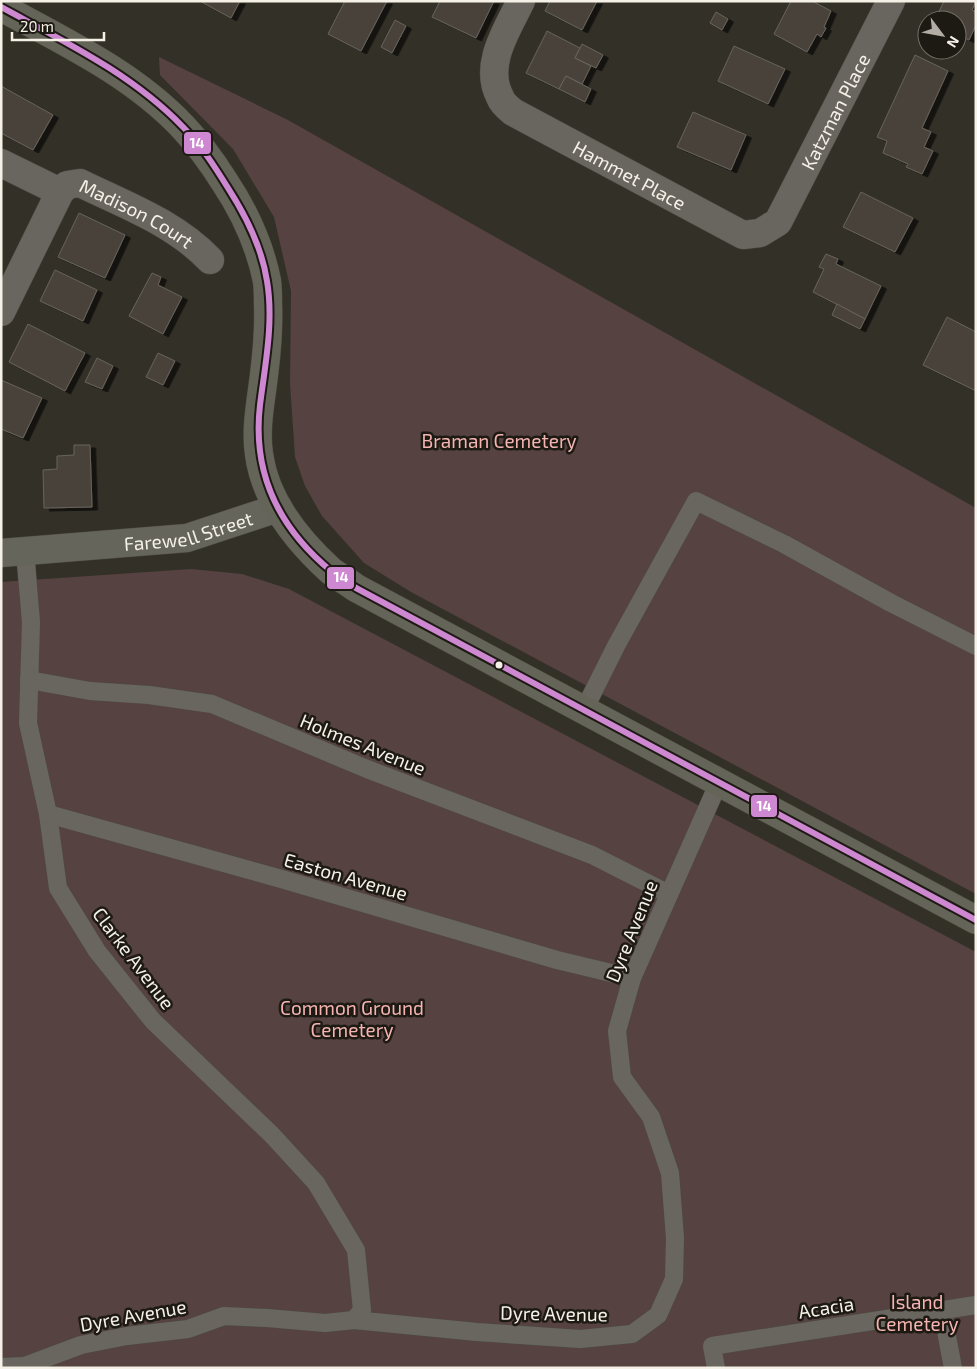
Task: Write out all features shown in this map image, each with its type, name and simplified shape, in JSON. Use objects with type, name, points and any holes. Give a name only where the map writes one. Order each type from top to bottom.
[{"type":"main road","points":[[1,7],[96,59],[157,103],[183,127],[208,157],[233,195],[253,234],[267,282],[269,333],[258,424],[258,454],[265,479],[278,508]]},
{"type":"main road","name":"Farewell Street","points":[[13,552],[187,538],[278,508],[292,528],[316,555],[332,571],[356,588],[976,920]]},
{"type":"street","name":"Hammet Place","points":[[522,1],[499,50],[494,66],[494,84],[500,99],[513,112],[743,236],[760,233],[778,222]]},
{"type":"street","name":"Katzman Place","points":[[778,222],[891,1]]},
{"type":"street","points":[[1,163],[60,192],[1,312]]},
{"type":"street","name":"Madison Court","points":[[60,192],[67,185],[80,183],[171,228],[195,245],[210,260]]},
{"type":"lane","points":[[584,710],[616,646],[696,501],[784,544],[891,604],[976,646]]},
{"type":"lane","name":"Clarke Avenue","points":[[13,552],[31,622],[28,723],[48,814],[58,888],[97,951],[153,1021],[221,1085],[316,1184],[356,1250],[362,1310],[354,1320]]},
{"type":"lane","name":"Holmes Avenue","points":[[29,680],[90,691],[149,694],[212,704],[367,770],[592,856],[669,894]]},
{"type":"lane","name":"Dyre Avenue","points":[[1,1367],[26,1366],[81,1345],[127,1336],[188,1329],[224,1316],[325,1323],[354,1320],[476,1332],[580,1338],[632,1334],[658,1315],[674,1279],[675,1238],[670,1173],[651,1117],[622,1077],[617,1031],[632,978],[718,782]]},
{"type":"lane","name":"Easton Avenue","points":[[48,814],[285,880],[557,960],[632,978]]},
{"type":"lane","name":"Acacia","points":[[716,1368],[712,1346],[976,1305]]},
{"type":"lane","points":[[942,1310],[953,1368]]},
{"type":"green space","name":"Braman Cemetery","points":[[159,57],[288,120],[976,508],[976,894],[411,592],[364,563],[322,516],[305,486],[295,457],[290,384],[291,291],[274,217],[233,149],[160,75]]},
{"type":"green space","name":"Common Ground Cemetery","points":[[191,569],[242,574],[289,589],[976,952],[976,1368],[1,1368],[1,582]]},
{"type":"building","points":[[200,1],[240,1],[231,18]]},
{"type":"building","points":[[345,1],[387,1],[361,51],[328,34]]},
{"type":"building","points":[[440,1],[494,1],[476,38],[432,17]]},
{"type":"building","points":[[550,1],[597,1],[582,30],[545,11]]},
{"type":"building","points":[[791,1],[812,1],[831,11],[821,37],[817,34],[807,52],[774,34]]},
{"type":"building","points":[[944,1],[976,1],[972,10],[976,12],[976,25],[969,40],[967,39],[967,10],[940,10]]},
{"type":"building","points":[[716,12],[728,19],[722,30],[710,23]]},
{"type":"building","points":[[395,20],[406,26],[392,53],[381,47]]},
{"type":"building","points":[[547,31],[580,48],[575,58],[591,66],[582,84],[566,76],[559,89],[526,73]]},
{"type":"building","points":[[582,44],[603,55],[596,68],[575,58]]},
{"type":"building","points":[[734,46],[785,69],[768,104],[718,81]]},
{"type":"building","points":[[915,55],[917,60],[925,60],[948,71],[922,128],[931,132],[924,147],[933,151],[922,174],[906,167],[908,164],[883,153],[887,141],[877,137]]},
{"type":"building","points":[[566,76],[591,89],[585,102],[559,89]]},
{"type":"building","points":[[1,86],[53,115],[33,150],[1,133]]},
{"type":"building","points":[[693,112],[746,135],[731,170],[677,147]]},
{"type":"building","points":[[861,192],[913,218],[895,252],[843,227]]},
{"type":"building","points":[[79,213],[125,235],[105,278],[58,257]]},
{"type":"building","points":[[826,254],[838,259],[836,264],[881,286],[865,319],[813,292],[824,269],[819,267]]},
{"type":"building","points":[[55,270],[97,290],[83,321],[40,301]]},
{"type":"building","points":[[152,273],[161,277],[158,285],[182,297],[163,334],[129,316]]},
{"type":"building","points":[[837,304],[865,319],[860,329],[832,315]]},
{"type":"building","points":[[947,317],[976,332],[976,391],[923,365]]},
{"type":"building","points":[[28,324],[85,353],[65,391],[9,362]]},
{"type":"building","points":[[158,353],[175,361],[163,385],[146,377]]},
{"type":"building","points":[[97,358],[113,366],[102,389],[85,382]]},
{"type":"building","points":[[1,380],[42,398],[23,438],[1,429]]},
{"type":"building","points":[[74,445],[90,445],[92,507],[44,508],[43,470],[57,469],[57,456],[74,455]]},
{"type":"transit line","name":"14","points":[[1,7],[97,60],[163,108],[190,134],[202,149],[241,210],[261,256],[269,296],[268,343],[260,405],[259,430],[260,454],[265,476],[284,518],[297,536],[331,571],[356,588],[976,920]]},
{"type":"park label","name":"Island Cemetery","points":[[917,1312]]}]
